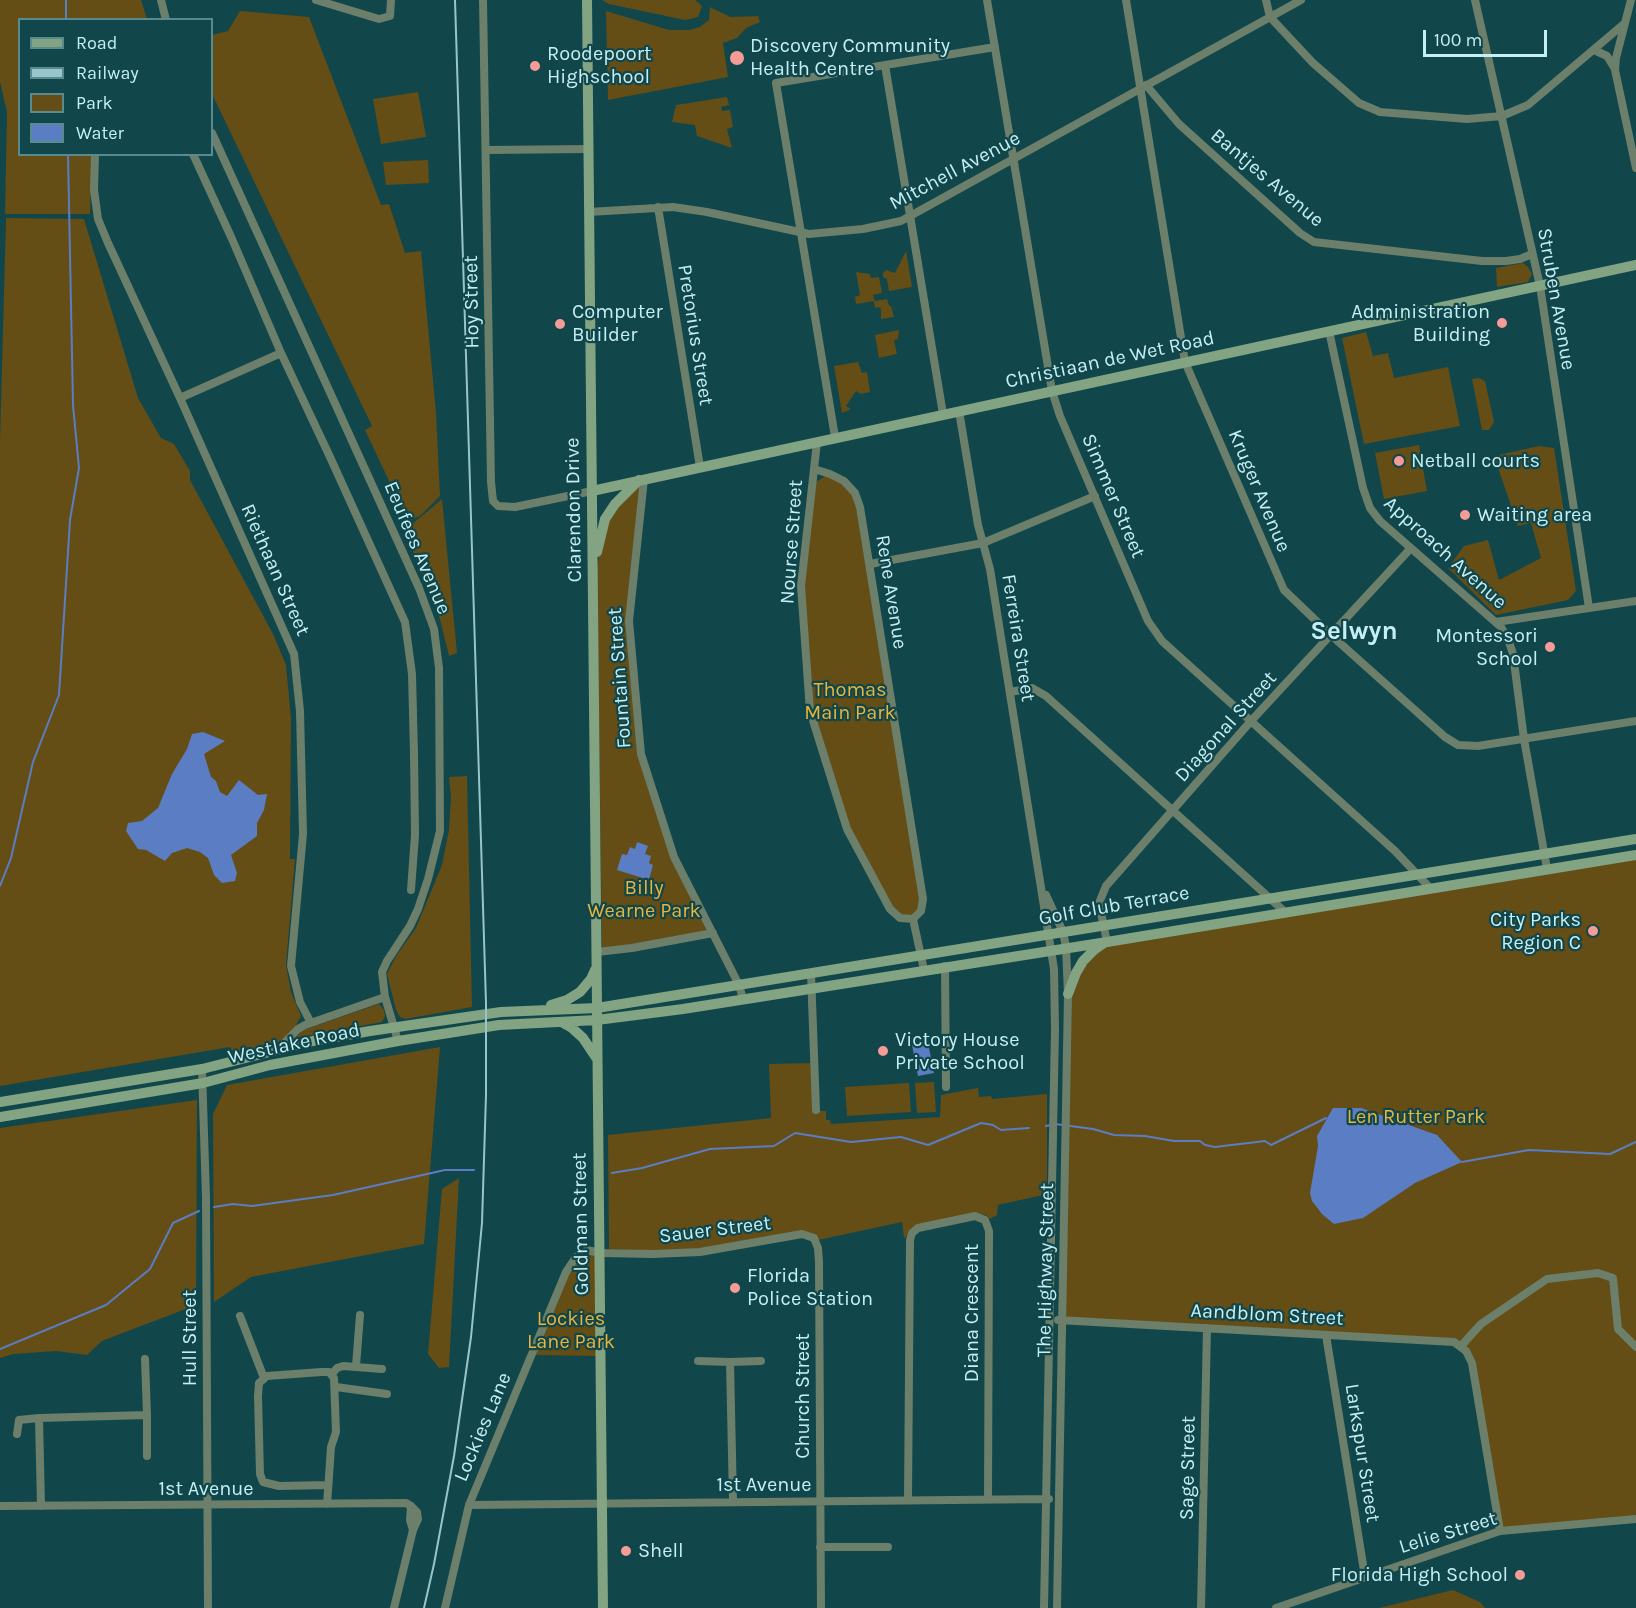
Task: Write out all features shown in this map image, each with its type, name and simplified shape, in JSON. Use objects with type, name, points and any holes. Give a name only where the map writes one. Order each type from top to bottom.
[{"type":"street","points":[[161,0],[166,18]]},
{"type":"street","points":[[316,0],[379,19],[388,18],[392,12],[391,0]]},
{"type":"street","name":"Hoy Street","points":[[483,0],[491,482],[494,501],[501,507],[515,507],[592,491]]},
{"type":"street","name":"Clarendon Drive","points":[[587,0],[597,1020]]},
{"type":"street","name":"Simmer Street","points":[[987,0],[1052,391],[1060,416],[1148,621],[1156,634],[1395,851],[1430,888]]},
{"type":"street","name":"Kruger Avenue","points":[[1126,0],[1143,87],[1185,362],[1282,586],[1332,636],[1452,742],[1470,747],[1636,721]]},
{"type":"street","points":[[1266,0],[1270,17],[1313,63],[1346,93],[1370,109],[1380,112],[1467,119],[1502,116],[1528,105],[1625,23]]},
{"type":"street","name":"Mitchell Avenue","points":[[589,212],[673,207],[819,235],[863,229],[910,217],[1301,0]]},
{"type":"street","name":"Struben Avenue","points":[[1475,0],[1540,286],[1589,608]]},
{"type":"street","points":[[1615,70],[1631,0]]},
{"type":"street","points":[[835,437],[776,83],[995,47]]},
{"type":"street","points":[[1593,50],[1608,56],[1615,70],[1636,168]]},
{"type":"street","points":[[885,65],[943,414]]},
{"type":"street","name":"Bantjes Avenue","points":[[1143,87],[1179,124],[1300,233],[1314,242],[1482,261],[1506,261],[1532,254]]},
{"type":"street","name":"Eeufees Avenue","points":[[213,135],[419,588],[434,628],[439,668],[440,831],[418,909],[410,926],[383,966],[382,981],[385,997],[398,1041]]},
{"type":"street","points":[[486,150],[588,149]]},
{"type":"street","name":"Riethaan Street","points":[[95,156],[94,190],[98,219],[294,654],[300,711],[303,834],[291,966],[300,1002],[311,1023]]},
{"type":"street","name":"Eeufees Avenue","points":[[193,156],[398,605],[407,633],[412,674],[415,765],[416,835],[411,890]]},
{"type":"street","name":"Pretorius Street","points":[[658,207],[700,467]]},
{"type":"street","name":"Christiaan de Wet Road","points":[[592,491],[1636,265]]},
{"type":"street","name":"Approach Avenue","points":[[1329,331],[1366,500],[1380,521],[1496,622],[1505,632],[1511,646],[1524,739],[1547,869]]},
{"type":"street","points":[[180,398],[281,353]]},
{"type":"street","name":"Ferreira Street","points":[[959,411],[975,511],[990,569],[1049,936]]},
{"type":"street","name":"Nourse Street","points":[[817,442],[801,586],[810,711],[847,829],[890,909],[900,918],[913,919]]},
{"type":"street","name":"Rene Avenue","points":[[814,470],[835,476],[850,486],[860,507],[923,899],[921,911],[913,919]]},
{"type":"street","points":[[593,577],[605,519],[615,504],[642,479]]},
{"type":"street","name":"Fountain Street","points":[[642,479],[629,621],[639,744],[670,847],[739,985],[743,999]]},
{"type":"street","points":[[870,564],[983,543],[1095,496]]},
{"type":"street","name":"Diagonal Street","points":[[1107,942],[1099,903],[1103,890],[1251,721],[1411,548]]},
{"type":"street","points":[[1496,622],[1636,601]]},
{"type":"street","points":[[1010,692],[1030,688],[1046,696],[1285,912]]},
{"type":"street","name":"Golf Club Terrace","points":[[597,1008],[1636,839]]},
{"type":"street","name":"Golf Club Terrace","points":[[597,1020],[1107,942],[1636,855]]},
{"type":"street","name":"Ferreira Street","points":[[1039,871],[1047,897],[1063,933]]},
{"type":"street","points":[[913,919],[924,970]]},
{"type":"street","points":[[539,1009],[567,1000],[580,992],[591,979],[597,958],[632,948],[713,933]]},
{"type":"street","name":"The Highway Street","points":[[1058,1608],[1068,994],[1066,947],[1063,933]]},
{"type":"street","name":"The Highway Street","points":[[1044,1608],[1056,988],[1049,936]]},
{"type":"street","points":[[1068,994],[1083,961],[1107,942]]},
{"type":"street","points":[[945,966],[946,1087]]},
{"type":"street","points":[[811,973],[816,1110]]},
{"type":"street","points":[[278,1049],[298,1029],[385,997]]},
{"type":"street","name":"Westlake Road","points":[[0,1102],[202,1069],[313,1041],[394,1028],[501,1012],[597,1008]]},
{"type":"street","name":"Westlake Road","points":[[0,1117],[203,1083],[270,1065],[398,1041],[499,1025],[597,1020]]},
{"type":"street","name":"Goldman Street","points":[[597,1020],[603,1608]]},
{"type":"street","points":[[563,1022],[583,1038],[598,1062]]},
{"type":"street","name":"Hull Street","points":[[202,1069],[206,1198],[208,1608]]},
{"type":"street","name":"Diana Crescent","points":[[908,1499],[910,1240],[912,1233],[918,1228],[975,1216],[981,1216],[985,1220],[989,1231],[988,1499]]},
{"type":"street","name":"Sauer Street","points":[[600,1252],[653,1254],[700,1252],[802,1234],[814,1238],[818,1255]]},
{"type":"street","name":"Lockies Lane","points":[[445,1608],[469,1504],[566,1272],[576,1257],[584,1251],[600,1252]]},
{"type":"street","name":"Church Street","points":[[818,1255],[821,1608]]},
{"type":"street","points":[[1500,1531],[1472,1363],[1461,1346],[1481,1324],[1547,1279],[1598,1273],[1613,1278],[1618,1329],[1636,1347]]},
{"type":"street","points":[[356,1366],[360,1314]]},
{"type":"street","points":[[240,1316],[264,1378]]},
{"type":"street","name":"Aandblom Street","points":[[1049,1320],[1454,1342],[1461,1346]]},
{"type":"street","name":"Sage Street","points":[[1202,1608],[1207,1328]]},
{"type":"street","name":"Larkspur Street","points":[[1326,1335],[1365,1576]]},
{"type":"street","points":[[145,1359],[147,1456]]},
{"type":"street","points":[[698,1361],[761,1361]]},
{"type":"street","points":[[730,1362],[733,1501]]},
{"type":"street","points":[[332,1374],[339,1367],[356,1366],[382,1370]]},
{"type":"street","points":[[328,1485],[279,1486],[263,1482],[260,1474],[258,1396],[259,1383],[273,1374],[321,1372],[332,1374]]},
{"type":"street","points":[[327,1504],[331,1447],[336,1432],[336,1387],[332,1374]]},
{"type":"street","points":[[336,1387],[387,1394]]},
{"type":"street","points":[[17,1434],[19,1420],[147,1415]]},
{"type":"street","points":[[39,1418],[41,1506]]},
{"type":"street","name":"1st Avenue","points":[[469,1504],[1059,1499]]},
{"type":"street","name":"1st Avenue","points":[[0,1506],[406,1503],[411,1506],[410,1520],[413,1530],[394,1608]]},
{"type":"street","name":"Lelie Street","points":[[1276,1608],[1500,1531],[1636,1519]]},
{"type":"street","points":[[820,1547],[888,1547]]},
{"type":"green space","points":[[0,0],[141,0],[147,18],[18,18],[18,156],[92,156],[90,214],[5,214],[7,112],[0,82]]},
{"type":"green space","points":[[602,0],[695,0],[702,6],[698,17],[685,20],[609,4]]},
{"type":"green space","points":[[710,7],[730,17],[758,16],[760,22],[746,28],[737,38],[723,43],[728,77],[608,100],[606,11],[669,30],[689,30],[700,27],[709,20]]},
{"type":"green space","points":[[240,11],[309,17],[381,205],[389,204],[405,253],[421,251],[436,413],[440,496],[420,516],[408,521],[365,430],[372,426],[213,96],[213,35],[228,31]]},
{"type":"green space","points":[[418,92],[426,137],[381,144],[373,99]]},
{"type":"green space","points":[[727,97],[729,105],[721,107],[722,111],[730,110],[733,127],[727,129],[732,148],[697,136],[695,125],[672,122],[676,105]]},
{"type":"green space","points":[[428,160],[429,183],[386,185],[383,162]]},
{"type":"green space","points":[[6,218],[84,219],[138,398],[161,438],[174,444],[190,471],[190,480],[273,634],[286,665],[291,718],[290,859],[295,859],[286,965],[291,992],[301,1016],[293,1031],[277,1043],[244,1054],[235,1055],[230,1047],[0,1086],[0,442]]},
{"type":"green space","points":[[906,251],[912,287],[889,291],[887,279],[883,277],[883,273],[886,270],[895,273]]},
{"type":"green space","points":[[1523,263],[1532,274],[1528,282],[1497,287],[1496,268]]},
{"type":"green space","points":[[856,272],[870,274],[871,278],[879,277],[882,293],[873,295],[875,301],[887,299],[894,317],[881,319],[881,309],[875,308],[874,301],[856,304],[855,297],[860,295]]},
{"type":"green space","points":[[899,330],[898,339],[894,340],[897,354],[879,358],[875,335]]},
{"type":"green space","points":[[1366,332],[1373,356],[1388,353],[1394,378],[1448,367],[1460,426],[1364,444],[1342,338]]},
{"type":"green space","points":[[858,362],[862,373],[867,372],[870,392],[861,394],[856,391],[846,406],[851,409],[842,413],[834,366]]},
{"type":"green space","points":[[1479,378],[1485,381],[1494,422],[1489,430],[1482,430],[1472,379]]},
{"type":"green space","points":[[1419,445],[1427,491],[1384,499],[1375,453]]},
{"type":"green space","points":[[1539,446],[1554,448],[1576,591],[1568,600],[1496,615],[1448,568],[1464,546],[1488,540],[1499,580],[1541,558],[1531,523],[1518,526],[1494,456]]},
{"type":"green space","name":"Thomas Main Park","points":[[825,476],[838,480],[855,499],[920,899],[920,908],[913,916],[897,914],[850,828],[813,712],[804,590],[815,483]]},
{"type":"green space","name":"Billy Wearne Park","points":[[640,484],[626,621],[637,749],[661,829],[709,931],[630,946],[602,948],[597,569],[608,518]]},
{"type":"green space","points":[[442,499],[457,653],[449,656],[437,607],[404,531]]},
{"type":"green space","points":[[467,776],[472,1007],[405,1019],[400,1017],[396,1010],[387,974],[396,956],[416,928],[442,865],[449,830],[451,797],[449,777]]},
{"type":"green space","name":"Len Rutter Park","points":[[1636,859],[1636,1516],[1502,1528],[1475,1366],[1463,1344],[1065,1318],[1071,994],[1078,974],[1102,947]]},
{"type":"green space","points":[[379,1004],[385,1016],[382,1022],[295,1038],[303,1030]]},
{"type":"green space","points":[[440,1047],[424,1244],[251,1277],[214,1302],[213,1114],[227,1085]]},
{"type":"green space","points":[[812,1063],[818,1111],[826,1111],[826,1120],[830,1120],[831,1124],[940,1117],[941,1095],[978,1088],[979,1097],[991,1096],[992,1099],[1047,1094],[1047,1194],[998,1205],[997,1215],[990,1219],[986,1215],[973,1213],[911,1229],[904,1238],[902,1222],[818,1240],[809,1232],[802,1231],[700,1249],[654,1251],[609,1249],[608,1135],[771,1118],[769,1064]]},
{"type":"green space","points":[[934,1082],[936,1112],[917,1113],[915,1083]]},
{"type":"green space","points":[[909,1083],[911,1112],[847,1116],[845,1087]]},
{"type":"green space","points":[[197,1100],[196,1305],[102,1341],[87,1355],[56,1351],[13,1354],[0,1358],[0,1128]]},
{"type":"green space","points":[[459,1178],[449,1367],[439,1368],[428,1354],[442,1189]]},
{"type":"green space","name":"Lockies Lane Park","points":[[585,1254],[596,1254],[596,1356],[534,1355],[572,1266]]},
{"type":"green space","points":[[1453,1590],[1480,1602],[1485,1608],[1379,1608]]},
{"type":"water","points":[[203,732],[225,741],[204,754],[211,777],[216,781],[220,792],[227,796],[239,780],[258,795],[267,794],[264,810],[257,823],[257,836],[231,855],[237,873],[235,881],[222,883],[214,875],[208,858],[200,852],[187,848],[172,853],[165,861],[146,850],[138,849],[126,831],[128,823],[142,821],[158,808],[192,734]]},
{"type":"water","points":[[637,842],[648,846],[645,854],[651,856],[649,863],[653,865],[649,880],[617,870],[622,854],[627,855],[630,847],[635,849]]},
{"type":"water","points":[[928,1043],[934,1073],[918,1076],[912,1045]]},
{"type":"water","points":[[1333,1108],[1361,1108],[1437,1135],[1462,1162],[1415,1183],[1363,1218],[1334,1224],[1322,1214],[1312,1201],[1310,1193],[1318,1146],[1317,1136]]},
{"type":"waterway","points":[[66,0],[66,18]]},
{"type":"waterway","points":[[0,886],[11,858],[33,762],[59,695],[70,520],[79,468],[73,405],[68,156]]},
{"type":"waterway","points":[[1046,1126],[1055,1124],[1093,1129],[1114,1135],[1145,1136],[1174,1141],[1200,1141],[1205,1145],[1215,1147],[1265,1141],[1271,1145],[1326,1118]]},
{"type":"waterway","points":[[612,1173],[642,1168],[710,1149],[774,1146],[795,1133],[851,1142],[901,1137],[928,1145],[981,1123],[993,1125],[1001,1130],[1029,1128]]},
{"type":"waterway","points":[[1462,1162],[1529,1150],[1610,1154],[1636,1142]]},
{"type":"waterway","points":[[214,1207],[233,1204],[252,1206],[333,1195],[445,1170],[474,1170]]},
{"type":"waterway","points":[[0,1349],[106,1305],[150,1269],[173,1223],[199,1211]]},
{"type":"railway","points":[[424,1608],[454,1456],[471,1337],[482,1223],[486,1095],[486,1003],[455,0]]},
{"type":"place","name":"Discovery Community Health Centre","points":[[737,58]]},
{"type":"place","name":"Roodepoort Highschool","points":[[535,66]]},
{"type":"place","name":"Administration Building","points":[[1502,323]]},
{"type":"place","name":"Computer Builder","points":[[560,324]]},
{"type":"place","name":"Netball courts","points":[[1399,461]]},
{"type":"place","name":"Waiting area","points":[[1465,515]]},
{"type":"place","name":"Montessori School","points":[[1550,647]]},
{"type":"place","name":"City Parks Region C","points":[[1593,931]]},
{"type":"place","name":"Victory House Private School","points":[[883,1051]]},
{"type":"place","name":"Florida Police Station","points":[[735,1288]]},
{"type":"place","name":"Shell","points":[[626,1551]]},
{"type":"place","name":"Florida High School","points":[[1520,1575]]},
{"type":"district","name":"Selwyn","points":[[1354,632]]}]
